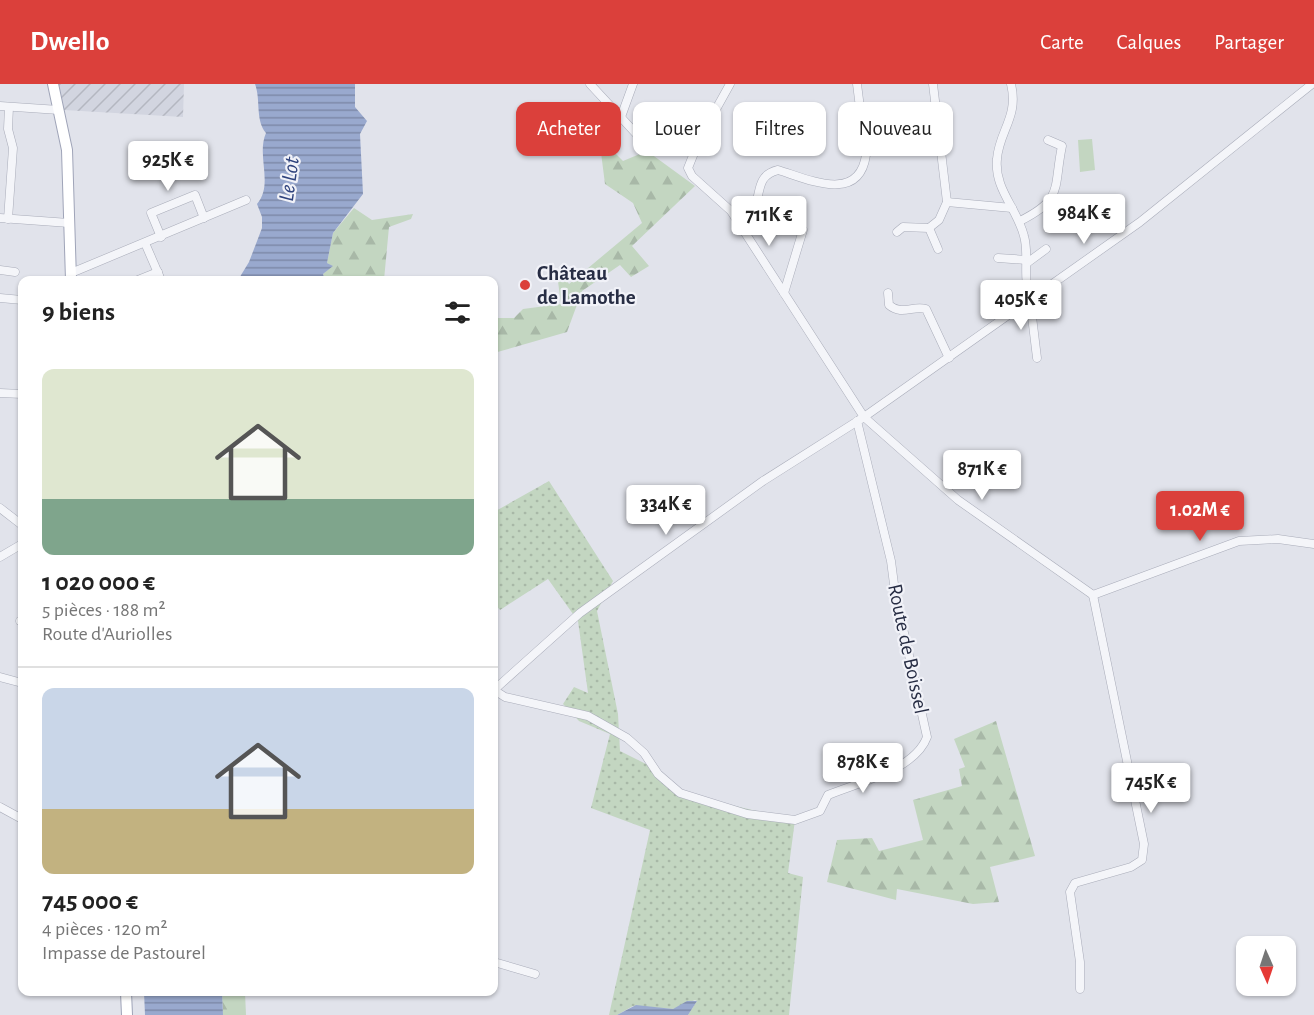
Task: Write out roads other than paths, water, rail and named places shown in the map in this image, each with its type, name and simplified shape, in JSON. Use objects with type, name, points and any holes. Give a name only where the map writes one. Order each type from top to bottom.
[{"type":"main road","points":[[52,84],[67,150],[71,276]]},
{"type":"main road","points":[[126,996],[127,1015]]},
{"type":"street","points":[[590,84],[607,102]]},
{"type":"street","points":[[633,84],[621,117],[633,130]]},
{"type":"street","points":[[730,84],[700,138],[688,168],[692,176],[731,211],[739,222],[861,419],[958,500],[1093,595],[1144,844],[1142,860],[1131,867],[1075,883],[1070,892],[1080,962],[1080,989]]},
{"type":"street","points":[[739,222],[751,214],[762,178],[770,172],[778,170],[840,185],[850,182],[858,175],[864,165],[866,155],[857,84]]},
{"type":"street","points":[[897,232],[903,227],[929,228],[939,220],[947,201],[933,84]]},
{"type":"street","points":[[1011,84],[1012,115],[998,148],[996,160],[1001,189],[1020,222],[1027,261],[1026,289],[1031,300],[1037,358]]},
{"type":"street","points":[[498,686],[580,613],[763,481],[861,419],[1140,222],[1312,84]]},
{"type":"street","points":[[0,106],[59,110]]},
{"type":"street","points":[[9,107],[8,129],[13,148],[2,219],[69,223]]},
{"type":"street","points":[[1020,222],[1040,211],[1052,200],[1056,189],[1062,146],[1048,140]]},
{"type":"street","points":[[161,237],[151,213],[195,195],[204,218]]},
{"type":"street","points":[[73,276],[246,200]]},
{"type":"street","points":[[947,201],[1012,208]]},
{"type":"street","points":[[929,228],[938,249]]},
{"type":"street","points":[[784,293],[803,230]]},
{"type":"street","points":[[146,243],[160,276]]},
{"type":"street","points":[[998,258],[1027,261],[1046,249]]},
{"type":"street","points":[[0,270],[15,272]]},
{"type":"street","points":[[148,276],[158,272]]},
{"type":"street","points":[[888,292],[889,305],[895,310],[909,311],[919,307],[926,309],[949,358]]},
{"type":"street","points":[[0,298],[18,300]]},
{"type":"street","points":[[0,393],[18,394]]},
{"type":"street","name":"Route de Boissel","points":[[498,693],[505,697],[588,716],[627,738],[645,753],[658,774],[680,793],[747,814],[776,820],[795,820],[815,814],[820,811],[828,795],[909,762],[922,749],[927,737],[895,592],[891,561],[861,419]]},
{"type":"street","points":[[0,508],[18,522]]},
{"type":"street","points":[[1093,595],[1239,541],[1278,539],[1314,544]]},
{"type":"street","points":[[0,557],[18,546]]},
{"type":"street","points":[[0,677],[18,682]]},
{"type":"street","points":[[0,807],[18,817]]},
{"type":"street","points":[[498,963],[535,974]]},
{"type":"water","name":"Le Lot","points":[[255,84],[355,84],[355,107],[367,121],[360,134],[363,194],[333,233],[327,263],[333,266],[323,274],[324,276],[240,276],[249,262],[262,228],[262,217],[257,204],[264,188],[263,142],[266,133],[260,122]]},
{"type":"water","points":[[144,996],[222,996],[223,1015],[145,1015]]},
{"type":"water","points":[[687,1001],[697,1001],[688,1015],[617,1015],[636,1005],[673,1009]]},
{"type":"place","name":"Château de Lamothe","points":[[525,285]]}]
